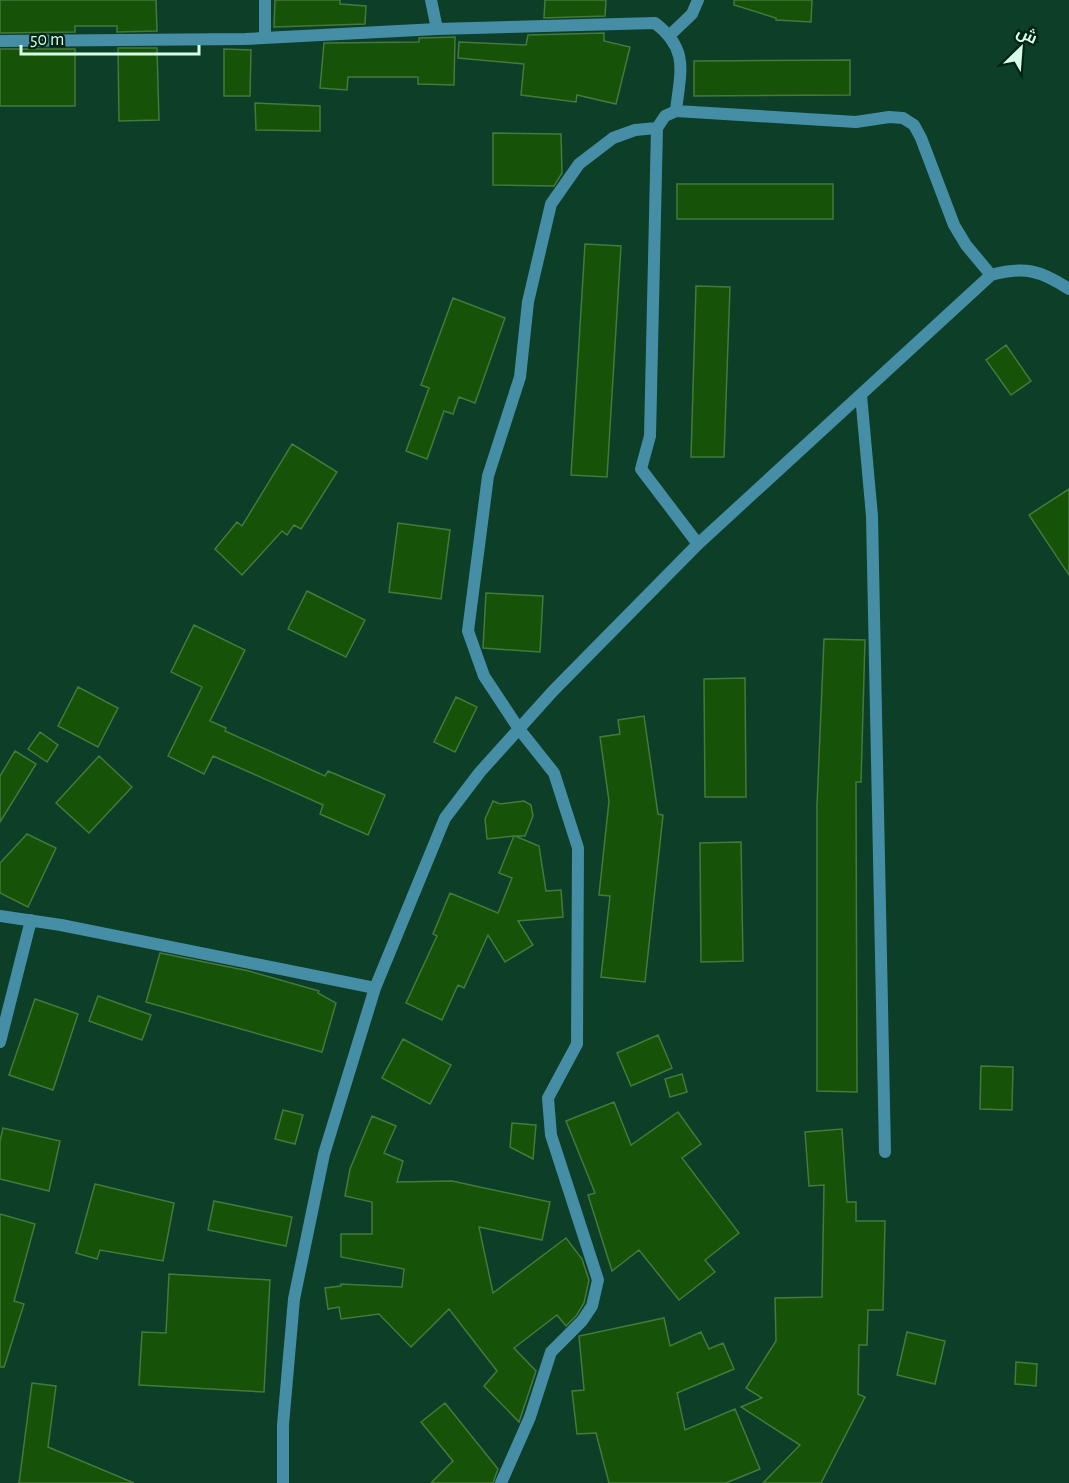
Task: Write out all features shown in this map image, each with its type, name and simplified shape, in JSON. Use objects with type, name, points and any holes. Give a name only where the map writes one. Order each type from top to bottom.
[{"type":"street","points":[[265,0],[265,38]]},
{"type":"street","points":[[431,0],[437,29]]},
{"type":"street","points":[[670,35],[692,14],[698,0]]},
{"type":"street","points":[[0,41],[265,38],[437,29],[655,23],[670,35],[681,58],[676,111]]},
{"type":"street","points":[[698,544],[641,469],[650,436],[657,128],[665,116],[676,111],[856,122],[890,117],[903,118],[914,125],[921,138],[954,225],[966,245],[991,275]]},
{"type":"street","points":[[501,1483],[530,1417],[551,1352],[582,1321],[592,1306],[598,1280],[551,1136],[548,1098],[578,1044],[578,848],[554,773],[519,729],[484,676],[468,631],[488,476],[520,377],[528,302],[551,204],[579,164],[613,138],[635,130],[657,128]]},
{"type":"street","points":[[283,1483],[283,1425],[294,1299],[324,1154],[375,988],[445,818],[480,772],[519,729],[698,544],[991,275],[1017,268],[1048,275],[1069,289]]},
{"type":"street","points":[[861,395],[872,516],[885,1152]]},
{"type":"street","points":[[0,916],[31,920],[375,988]]},
{"type":"street","points":[[0,1042],[31,920]]},
{"type":"building","points":[[0,0],[156,0],[157,31],[117,32],[117,26],[75,26],[75,32],[0,33]]},
{"type":"building","points":[[275,0],[340,0],[340,4],[366,6],[365,24],[274,27]]},
{"type":"building","points":[[545,0],[606,0],[605,16],[544,18]]},
{"type":"building","points":[[734,0],[812,0],[811,22],[776,20],[776,18],[734,5]]},
{"type":"building","points":[[604,33],[604,41],[630,47],[616,104],[577,95],[576,102],[521,95],[524,64],[458,58],[459,42],[526,45],[528,35]]},
{"type":"building","points":[[455,37],[454,85],[418,84],[418,77],[348,77],[347,90],[320,88],[324,43],[419,42],[419,38]]},
{"type":"building","points":[[118,48],[157,48],[159,120],[119,121]]},
{"type":"building","points":[[0,49],[75,49],[75,106],[0,106]]},
{"type":"building","points":[[224,49],[251,50],[250,96],[224,96]]},
{"type":"building","points":[[850,60],[850,95],[694,96],[694,61]]},
{"type":"building","points":[[255,103],[320,106],[320,131],[256,130]]},
{"type":"building","points":[[493,133],[561,134],[562,173],[554,186],[493,185]]},
{"type":"building","points":[[677,184],[833,184],[833,219],[677,219]]},
{"type":"building","points":[[585,244],[621,246],[607,477],[571,475]]},
{"type":"building","points":[[696,286],[730,287],[724,457],[691,457]]},
{"type":"building","points":[[453,298],[505,318],[475,403],[459,397],[453,414],[444,411],[427,459],[406,451],[429,388],[421,385]]},
{"type":"building","points":[[1006,345],[1031,381],[1011,395],[986,360]]},
{"type":"building","points":[[292,444],[337,472],[301,529],[294,525],[287,535],[282,531],[242,575],[215,549],[237,522],[242,526]]},
{"type":"building","points":[[1069,489],[1069,575],[1029,515]]},
{"type":"building","points":[[398,523],[450,530],[441,599],[389,592]]},
{"type":"building","points":[[307,591],[365,620],[346,657],[288,629]]},
{"type":"building","points":[[486,593],[543,596],[540,652],[483,648]]},
{"type":"building","points":[[194,625],[245,650],[210,721],[226,728],[225,731],[325,776],[328,771],[385,795],[368,835],[320,814],[323,805],[213,756],[204,774],[168,756],[202,687],[171,672]]},
{"type":"building","points":[[824,639],[865,640],[861,782],[856,782],[857,1092],[817,1091],[817,805]]},
{"type":"building","points":[[745,678],[746,797],[705,797],[704,679]]},
{"type":"building","points":[[78,687],[118,708],[98,747],[58,726]]},
{"type":"building","points":[[456,697],[477,707],[455,752],[434,742]]},
{"type":"building","points":[[644,716],[658,814],[663,815],[645,982],[601,977],[610,896],[599,895],[609,801],[600,737],[620,734],[618,720]]},
{"type":"building","points":[[40,732],[58,745],[47,762],[28,749]]},
{"type":"building","points":[[15,751],[36,764],[0,822],[0,776]]},
{"type":"building","points":[[99,756],[132,787],[89,833],[56,803]]},
{"type":"building","points":[[493,801],[500,804],[524,801],[531,805],[533,816],[525,836],[515,836],[539,846],[546,891],[561,890],[563,917],[518,921],[533,945],[505,962],[488,935],[464,988],[458,985],[442,1020],[406,1003],[437,936],[433,934],[450,893],[498,913],[512,878],[499,873],[514,836],[487,839],[485,819]]},
{"type":"building","points":[[27,834],[56,848],[28,907],[0,893],[0,863]]},
{"type":"building","points":[[741,842],[743,961],[701,962],[700,843]]},
{"type":"building","points":[[160,953],[249,971],[319,991],[318,993],[336,1003],[322,1052],[146,1002]]},
{"type":"building","points":[[98,996],[151,1015],[142,1040],[89,1021]]},
{"type":"building","points":[[35,999],[78,1014],[53,1090],[9,1075]]},
{"type":"building","points":[[658,1035],[672,1068],[631,1086],[617,1053]]},
{"type":"building","points":[[403,1039],[451,1065],[430,1104],[382,1078]]},
{"type":"building","points":[[981,1066],[1013,1067],[1012,1110],[980,1109]]},
{"type":"building","points":[[682,1074],[687,1092],[670,1097],[665,1079]]},
{"type":"building","points":[[614,1102],[631,1145],[678,1112],[701,1144],[682,1158],[739,1233],[705,1260],[715,1272],[679,1300],[639,1250],[612,1271],[588,1195],[595,1193],[566,1121]]},
{"type":"building","points":[[283,1110],[303,1115],[295,1144],[275,1139]]},
{"type":"building","points":[[372,1116],[396,1126],[384,1153],[403,1161],[397,1182],[452,1181],[550,1202],[542,1240],[479,1227],[493,1293],[566,1238],[582,1259],[589,1280],[584,1303],[576,1316],[566,1326],[557,1315],[514,1348],[536,1371],[519,1422],[484,1386],[497,1371],[449,1309],[411,1347],[379,1314],[341,1319],[339,1307],[328,1309],[325,1288],[341,1286],[341,1284],[402,1287],[404,1269],[341,1257],[341,1234],[372,1234],[372,1202],[345,1196],[350,1169]]},
{"type":"building","points":[[512,1123],[536,1125],[533,1159],[510,1147]]},
{"type":"building","points":[[3,1128],[60,1141],[49,1191],[0,1179],[0,1141]]},
{"type":"building","points":[[842,1129],[847,1202],[856,1202],[856,1221],[885,1221],[883,1310],[868,1310],[867,1345],[859,1345],[858,1394],[865,1397],[821,1483],[763,1483],[800,1445],[741,1407],[762,1398],[746,1388],[776,1341],[775,1298],[822,1297],[824,1185],[809,1186],[805,1132]]},
{"type":"building","points":[[95,1184],[174,1203],[163,1261],[100,1250],[97,1259],[76,1253]]},
{"type":"building","points":[[214,1201],[292,1217],[286,1246],[208,1230]]},
{"type":"building","points":[[0,1214],[35,1224],[14,1301],[24,1304],[4,1367],[0,1367]]},
{"type":"building","points":[[169,1274],[270,1280],[264,1392],[139,1385],[142,1332],[166,1333]]},
{"type":"building","points":[[664,1318],[670,1346],[701,1332],[709,1349],[723,1343],[734,1369],[677,1393],[685,1430],[735,1409],[760,1469],[726,1483],[609,1483],[596,1433],[577,1434],[572,1391],[584,1390],[579,1336]]},
{"type":"building","points":[[907,1332],[945,1341],[935,1384],[897,1375]]},
{"type":"building","points":[[1016,1362],[1037,1364],[1036,1386],[1015,1384]]},
{"type":"building","points":[[32,1383],[56,1386],[48,1447],[134,1483],[19,1483]]},
{"type":"building","points":[[445,1403],[498,1469],[493,1483],[431,1483],[453,1461],[421,1422]]}]
